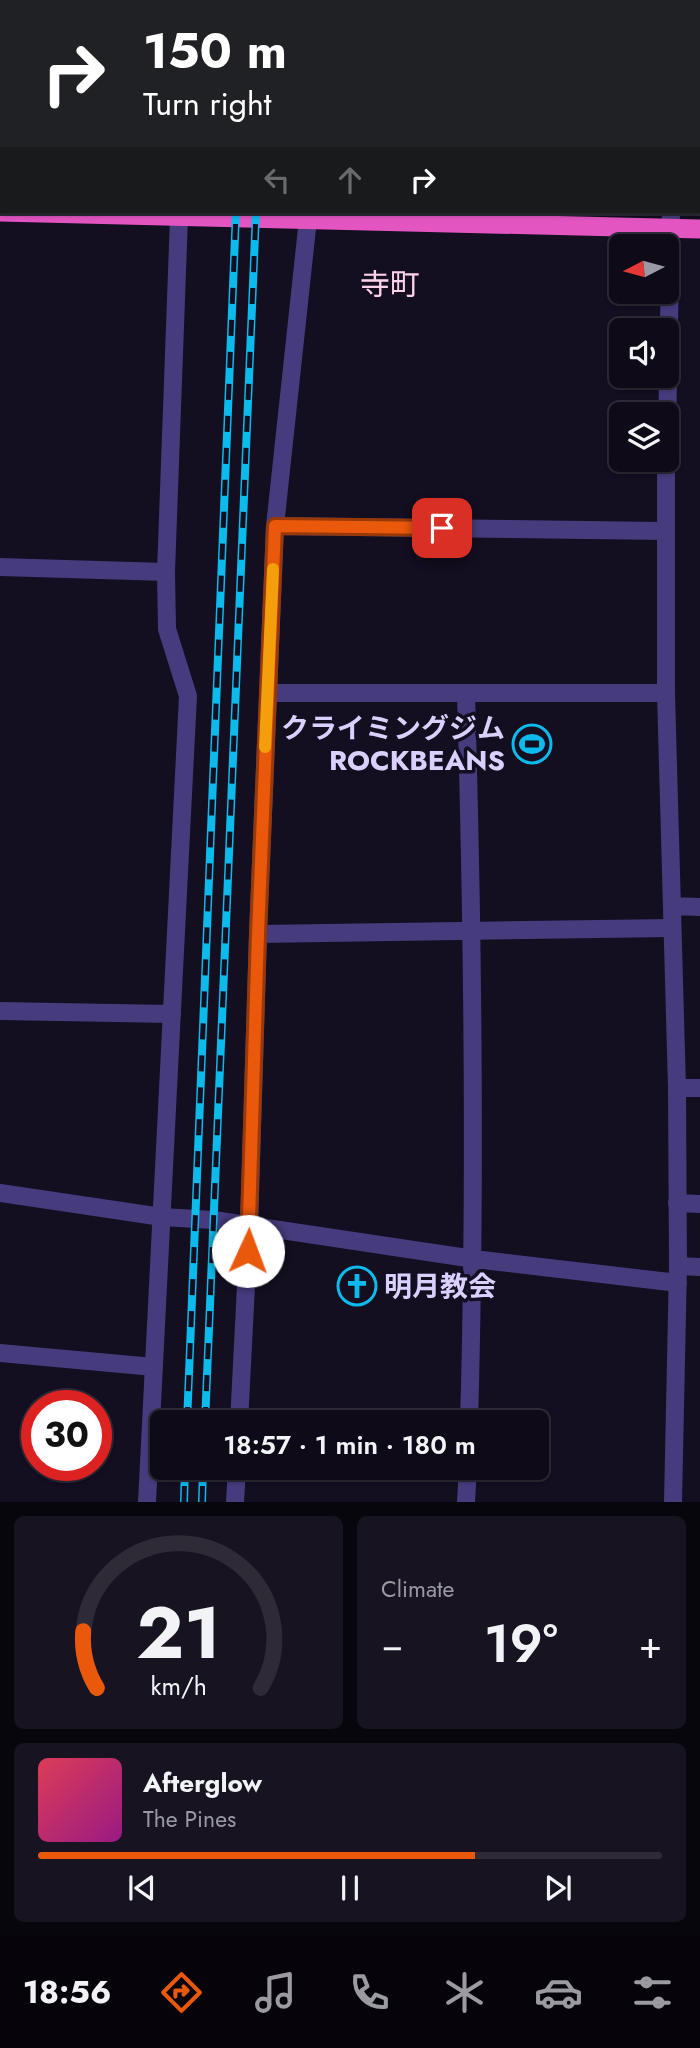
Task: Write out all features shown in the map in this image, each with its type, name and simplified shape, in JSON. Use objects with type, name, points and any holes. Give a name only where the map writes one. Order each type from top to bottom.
[{"type":"highway","points":[[90,214],[308,219],[382,217],[671,220],[700,229]]},
{"type":"street","points":[[147,1502],[188,696],[167,629],[166,572],[179,216]]},
{"type":"street","points":[[240,1410],[275,526],[308,219]]},
{"type":"street","points":[[668,402],[671,220]]},
{"type":"street","points":[[666,472],[666,693],[677,1087],[678,1274],[673,1502]]},
{"type":"street","points":[[275,526],[665,531]]},
{"type":"street","points":[[0,567],[166,572]]},
{"type":"street","points":[[268,693],[666,693]]},
{"type":"street","points":[[466,694],[473,930],[474,1259],[469,1410]]},
{"type":"street","points":[[672,906],[700,907]]},
{"type":"street","points":[[258,934],[671,928]]},
{"type":"street","points":[[0,1012],[172,1014]]},
{"type":"street","points":[[677,1087],[700,1088]]},
{"type":"street","points":[[0,1193],[162,1217],[214,1220],[474,1259],[678,1274],[700,1267]]},
{"type":"street","points":[[677,1203],[700,1204]]},
{"type":"street","points":[[0,1353],[154,1367]]},
{"type":"street","points":[[235,1502],[236,1480]]},
{"type":"street","points":[[467,1502],[468,1480]]},
{"type":"railway","points":[[188,1410],[236,214]]},
{"type":"railway","points":[[206,1410],[256,214]]},
{"type":"railway","points":[[184,1502],[185,1480]]},
{"type":"railway","points":[[202,1502],[203,1480]]},
{"type":"slow traffic","points":[[265,747],[273,569]]},
{"type":"place","name":"クライミングジム ROCKBEANS","points":[[532,744]]},
{"type":"place","name":"明月教会","points":[[357,1286]]},
{"type":"district","name":"寺町","points":[[390,285]]},
{"type":"route","points":[[248,1251],[275,526],[442,528]]}]
